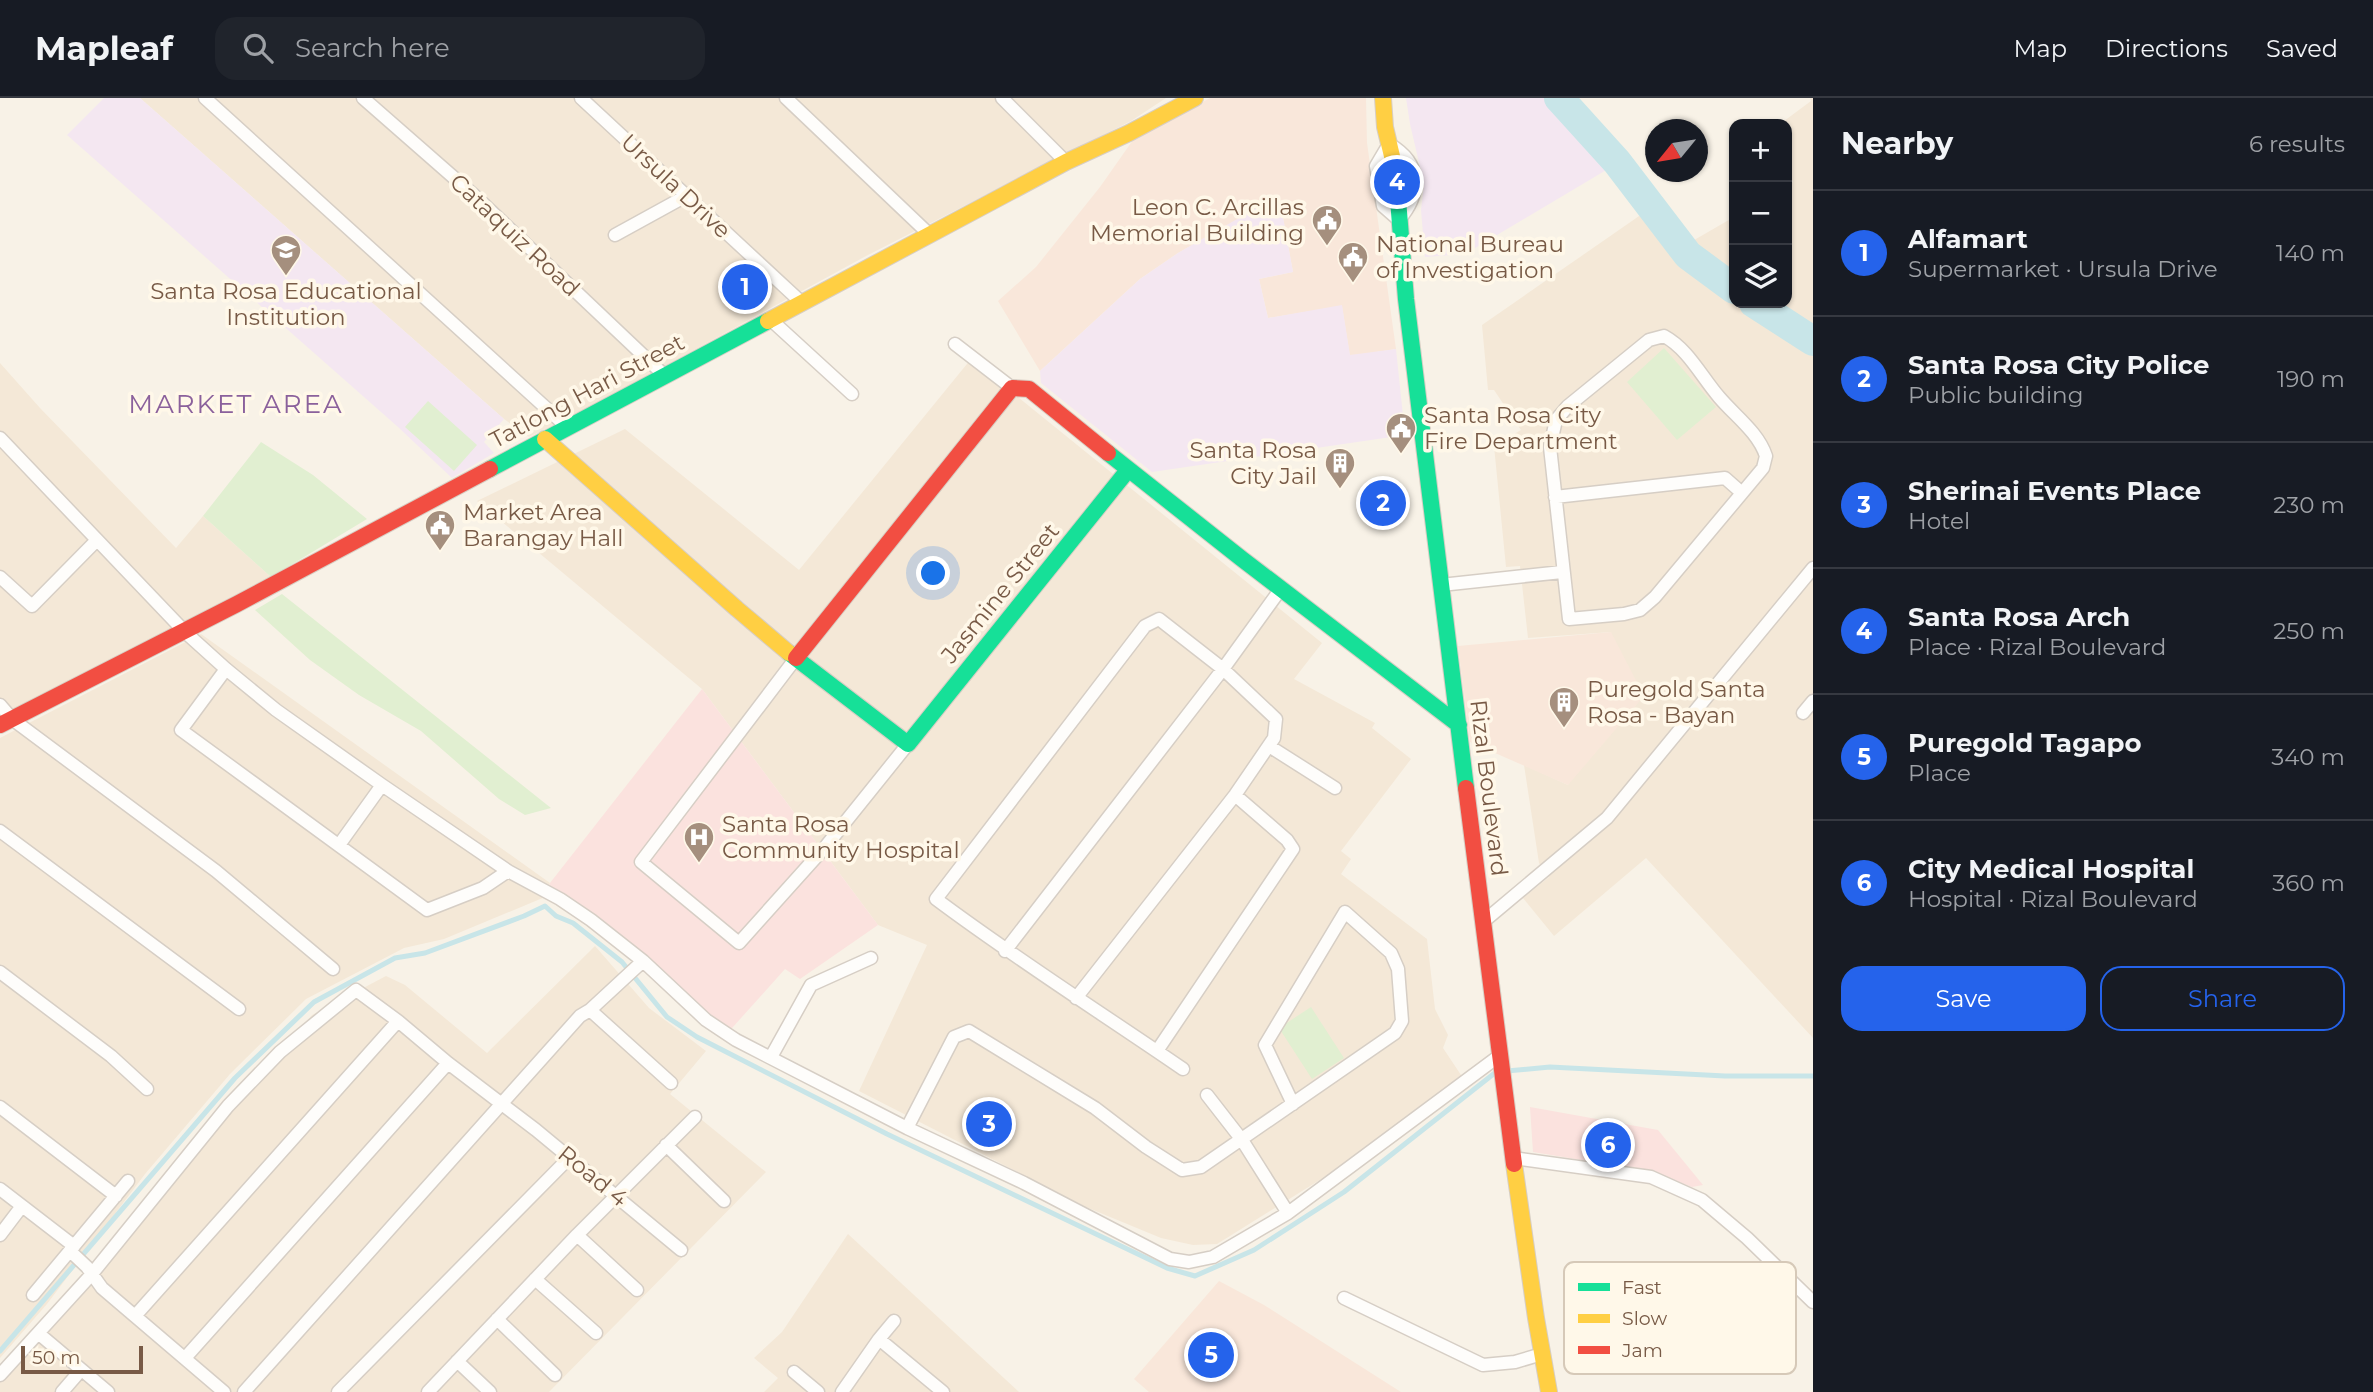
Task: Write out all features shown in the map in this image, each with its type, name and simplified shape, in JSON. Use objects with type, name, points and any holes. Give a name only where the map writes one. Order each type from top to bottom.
[{"type":"street","points":[[205,98],[567,427]]},
{"type":"street","name":"Cataquiz Road","points":[[363,98],[476,197],[665,376]]},
{"type":"street","name":"Ursula Drive","points":[[581,98],[801,302]]},
{"type":"street","points":[[786,98],[930,235]]},
{"type":"street","points":[[1002,98],[1066,162]]},
{"type":"street","name":"Tatlong Hari Street","points":[[6,722],[185,632],[1066,162],[1129,133],[1172,103],[1195,98]]},
{"type":"street","name":"Rizal Boulevard","points":[[1383,98],[1385,127],[1397,182],[1406,299],[1501,1065],[1549,1392]]},
{"type":"street","points":[[1389,144],[1403,152],[1413,168],[1416,188],[1412,205],[1399,220],[1383,206],[1376,166],[1389,144]]},
{"type":"street","points":[[615,235],[686,196]]},
{"type":"street","points":[[770,319],[852,394]]},
{"type":"street","points":[[1664,336],[1676,343],[1763,447],[1766,456],[1763,468],[1742,493],[1655,597],[1640,610],[1569,619],[1550,447],[1556,420],[1568,406],[1649,340],[1664,336]]},
{"type":"street","points":[[955,344],[1012,388],[1029,389],[1280,590],[1459,725]]},
{"type":"street","points":[[545,439],[737,609],[796,658],[908,744],[826,846],[739,943],[641,862],[796,658],[1012,388]]},
{"type":"street","points":[[0,438],[185,632],[226,669],[276,710],[382,785],[508,871],[560,899],[706,1020],[736,1041],[907,1128],[1024,1183],[1170,1259],[1189,1262],[1213,1256],[1288,1213],[1501,1065]]},
{"type":"street","name":"Jasmine Street","points":[[908,744],[1128,470]]},
{"type":"street","points":[[1555,497],[1725,478],[1742,493]]},
{"type":"street","points":[[0,578],[32,606],[97,540]]},
{"type":"street","points":[[1483,922],[1607,818],[1813,568]]},
{"type":"street","points":[[1441,585],[1562,572]]},
{"type":"street","points":[[1005,951],[1223,669],[1280,590]]},
{"type":"street","points":[[1076,998],[1235,795],[1274,738],[1276,719],[1223,669],[1159,619],[1144,626],[936,899],[1005,951],[1183,1069]]},
{"type":"street","points":[[226,669],[181,730],[427,910],[483,888],[508,871]]},
{"type":"street","points":[[1803,713],[1813,701]]},
{"type":"street","points":[[0,705],[6,722],[216,871],[332,969]]},
{"type":"street","points":[[1269,746],[1335,788]]},
{"type":"street","points":[[339,845],[382,785]]},
{"type":"street","points":[[1157,1051],[1293,849],[1287,840],[1235,795]]},
{"type":"street","points":[[0,831],[239,1009]]},
{"type":"street","points":[[907,1128],[954,1037],[970,1031],[1095,1108],[1146,1147],[1182,1170],[1201,1167],[1242,1140],[1395,1033],[1402,1021],[1398,969],[1391,953],[1345,912],[1265,1045],[1293,1104]]},
{"type":"street","points":[[771,1057],[811,985],[872,958]]},
{"type":"street","points":[[244,1392],[580,1016],[638,965]]},
{"type":"street","points":[[0,972],[111,1056],[147,1089]]},
{"type":"street","name":"Road 4","points":[[89,1271],[228,1106],[279,1052],[356,990],[504,1104],[681,1250]]},
{"type":"street","points":[[590,1010],[671,1083]]},
{"type":"street","points":[[135,1316],[398,1021]]},
{"type":"street","points":[[185,1358],[448,1063]]},
{"type":"street","points":[[1207,1096],[1242,1140],[1288,1213]]},
{"type":"street","points":[[0,1107],[116,1196]]},
{"type":"street","points":[[428,1392],[577,1235],[695,1117]]},
{"type":"street","points":[[666,1145],[724,1200]]},
{"type":"street","points":[[338,1392],[570,1157]]},
{"type":"street","points":[[1513,1158],[1651,1177],[1702,1200],[1772,1262]]},
{"type":"street","points":[[33,1295],[73,1251],[128,1181]]},
{"type":"street","points":[[0,1189],[73,1251],[102,1288],[224,1392]]},
{"type":"street","points":[[0,1235],[22,1206]]},
{"type":"street","points":[[577,1235],[638,1290]]},
{"type":"street","points":[[0,1376],[89,1271]]},
{"type":"street","points":[[535,1279],[596,1333]]},
{"type":"street","points":[[1796,1286],[1813,1302]]},
{"type":"street","points":[[1344,1298],[1483,1365],[1516,1362],[1542,1354]]},
{"type":"street","points":[[497,1319],[555,1375]]},
{"type":"street","points":[[842,1392],[878,1339],[894,1321]]},
{"type":"street","points":[[38,1333],[108,1392]]},
{"type":"street","points":[[878,1339],[943,1392]]},
{"type":"street","points":[[457,1361],[490,1392]]},
{"type":"street","points":[[62,1392],[80,1370]]},
{"type":"street","points":[[793,1372],[818,1392]]},
{"type":"shaded area","name":"Santa Rosa Educational Institution","points":[[104,98],[140,98],[504,419],[484,442],[494,453],[452,478],[398,427],[67,135]]},
{"type":"shaded area","points":[[140,98],[1166,98],[1131,121],[866,256],[582,411],[529,437],[504,419]]},
{"type":"shaded area","points":[[1210,98],[1366,98],[1367,143],[1396,349],[1350,356],[1342,306],[1268,318],[1259,279],[1293,272],[1279,196],[1178,253],[1140,279],[1040,371],[998,301],[1036,267],[1100,187],[1133,140]]},
{"type":"shaded area","points":[[1406,98],[1547,98],[1585,132],[1613,166],[1465,254],[1425,257],[1421,210],[1424,184]]},
{"type":"shaded area","points":[[1810,98],[1813,98],[1813,333],[1799,318],[1789,321],[1771,308],[1792,308],[1792,119],[1787,119],[1811,101]]},
{"type":"shaded area","points":[[1279,195],[1293,272],[1259,279],[1268,318],[1342,305],[1350,355],[1396,349],[1405,435],[1152,472],[1041,383],[1040,371],[1140,279],[1178,253]]},
{"type":"shaded area","points":[[1642,214],[1714,282],[1729,292],[1729,308],[1755,308],[1813,344],[1813,1038],[1646,858],[1554,936],[1523,898],[1549,877],[1539,863],[1524,765],[1568,785],[1611,632],[1528,638],[1520,566],[1506,567],[1494,446],[1521,430],[1494,390],[1488,390],[1482,325]]},
{"type":"shaded area","points":[[1729,220],[1729,277],[1689,243]]},
{"type":"shaded area","points":[[971,359],[1322,643],[1294,679],[1375,723],[1372,728],[1411,759],[1341,851],[1351,859],[1341,874],[1427,939],[1435,1009],[1448,1035],[1443,1048],[1469,1087],[1217,1244],[1193,1245],[1161,1238],[1086,1207],[859,1091],[927,945],[878,925],[702,689],[477,501],[625,429],[799,570]]},
{"type":"shaded area","points":[[0,363],[176,548],[203,516],[271,577],[0,719]]},
{"type":"shaded area","name":"Puregold Santa Rosa - Bayan","points":[[1611,632],[1644,696],[1568,785],[1470,742],[1458,646]]},
{"type":"shaded area","points":[[201,634],[550,883],[545,897],[444,939],[404,948],[306,999],[230,1074],[145,1174],[47,1304],[0,1358],[0,738]]},
{"type":"shaded area","name":"Santa Rosa Community Hospital","points":[[702,689],[878,925],[800,979],[785,969],[724,1037],[607,936],[545,897],[550,883]]},
{"type":"shaded area","points":[[595,946],[649,1008],[706,1051],[670,1094],[766,1172],[549,1392],[0,1392],[0,1366],[312,1015],[386,976],[405,985],[487,1053]]},
{"type":"shaded area","points":[[1530,1107],[1658,1130],[1703,1185],[1692,1187],[1653,1172],[1533,1152]]},
{"type":"shaded area","points":[[848,1234],[1019,1392],[764,1392],[778,1378],[754,1358],[782,1332]]},
{"type":"shaded area","points":[[1219,1281],[1264,1305],[1401,1392],[1149,1392],[1134,1379]]},
{"type":"green space","points":[[1664,348],[1716,407],[1677,440],[1627,382]]},
{"type":"green space","points":[[428,401],[477,445],[454,471],[405,427]]},
{"type":"green space","points":[[261,442],[313,475],[367,519],[271,577],[203,516]]},
{"type":"green space","points":[[282,594],[551,808],[525,815],[499,799],[421,731],[359,695],[310,660],[255,610]]},
{"type":"green space","points":[[1311,1007],[1344,1058],[1312,1079],[1279,1028]]},
{"type":"waterway","points":[[1559,98],[1617,162],[1688,255],[1729,285]]},
{"type":"waterway","points":[[1762,308],[1813,341]]},
{"type":"waterway","points":[[0,1351],[235,1078],[314,1002],[395,958],[425,953],[545,906],[556,916],[573,923],[622,962],[667,1017],[697,1037],[887,1134],[1167,1268],[1195,1276],[1254,1250],[1344,1192],[1496,1072],[1550,1067],[1725,1076],[1813,1076]]},
{"type":"traffic: fast","points":[[1397,187],[1406,299],[1466,788]]},
{"type":"traffic: fast","points":[[490,469],[768,321]]},
{"type":"traffic: fast","points":[[1108,453],[1459,725]]},
{"type":"traffic: fast","points":[[789,653],[908,744],[1128,470]]},
{"type":"traffic: slow","points":[[768,321],[1066,162],[1195,98]]},
{"type":"traffic: slow","points":[[1383,98],[1385,127],[1397,177]]},
{"type":"traffic: slow","points":[[545,439],[789,653]]},
{"type":"traffic: slow","points":[[1514,1164],[1549,1392]]},
{"type":"traffic: jam","points":[[796,658],[1012,388],[1029,389],[1108,453]]},
{"type":"traffic: jam","points":[[0,725],[237,604],[490,469]]},
{"type":"traffic: jam","points":[[1466,788],[1514,1164]]},
{"type":"place","name":"Santa Rosa Arch","points":[[1397,182]]},
{"type":"place","name":"Leon C. Arcillas Memorial Building","points":[[1327,247]]},
{"type":"place","name":"Santa Rosa Educational Institution","points":[[286,277]]},
{"type":"place","name":"National Bureau of Investigation","points":[[1353,284]]},
{"type":"place","name":"Alfamart","points":[[745,287]]},
{"type":"place","name":"Santa Rosa City Fire Department","points":[[1401,455]]},
{"type":"place","name":"Santa Rosa City Jail","points":[[1340,490]]},
{"type":"place","name":"Santa Rosa City Police","points":[[1383,503]]},
{"type":"place","name":"Market Area Barangay Hall","points":[[440,552]]},
{"type":"place","name":"Puregold Santa Rosa - Bayan","points":[[1564,729]]},
{"type":"place","name":"Santa Rosa Community Hospital","points":[[699,864]]},
{"type":"place","name":"Sherinai Events Place","points":[[989,1124]]},
{"type":"place","name":"City Medical Hospital","points":[[1608,1145]]},
{"type":"place","name":"Puregold Tagapo","points":[[1211,1355]]},
{"type":"district","name":"MARKET AREA","points":[[236,404]]}]
